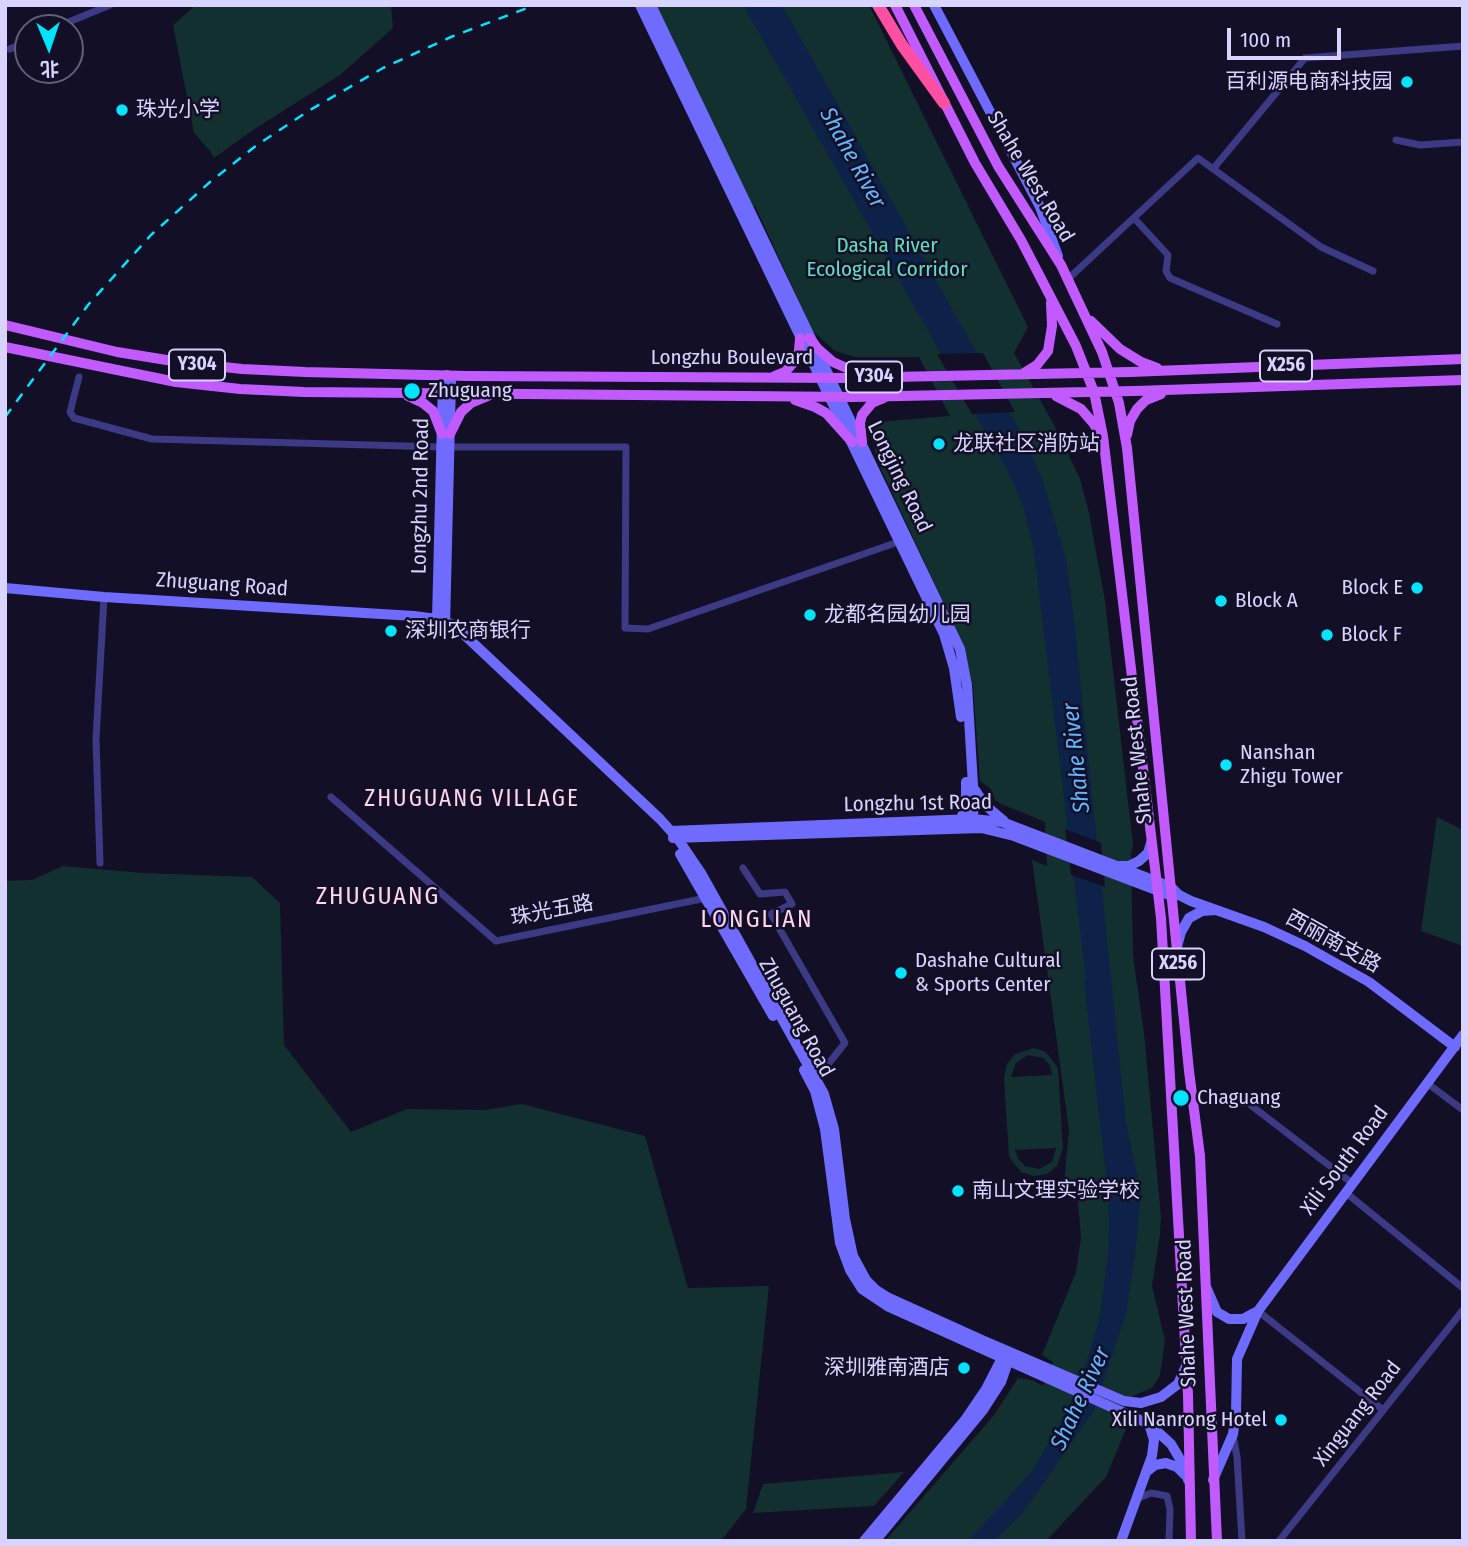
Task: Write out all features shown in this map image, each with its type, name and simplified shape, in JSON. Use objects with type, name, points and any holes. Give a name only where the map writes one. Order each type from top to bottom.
[{"type":"highway","points":[[878,5],[902,45],[944,103]]},
{"type":"main road","name":"Shahe West Road","points":[[895,5],[975,163],[1048,292],[1087,373],[1094,392],[1105,447],[1161,918],[1186,1363],[1191,1541]]},
{"type":"main road","name":"Shahe West Road","points":[[914,5],[998,166],[1061,265],[1110,372],[1116,392],[1127,448],[1200,1156],[1217,1541]]},
{"type":"main road","points":[[1021,374],[1044,358],[1050,344],[1052,319],[1048,292]]},
{"type":"main road","points":[[1083,311],[1121,349],[1141,362],[1167,370]]},
{"type":"main road","name":"Longzhu Boulevard","points":[[5,325],[117,352],[273,372],[447,376],[825,378],[1087,373],[1463,359]]},
{"type":"main road","points":[[768,377],[791,368],[804,338],[833,362],[870,377]]},
{"type":"main road","name":"Longzhu Boulevard","points":[[5,347],[144,377],[272,391],[835,397],[1116,392],[1463,380]]},
{"type":"main road","name":"X256","points":[[1127,448],[1129,425],[1139,406],[1154,396],[1179,390]]},
{"type":"main road","points":[[399,393],[423,402],[433,411],[446,434],[471,403],[499,394]]},
{"type":"main road","points":[[1046,393],[1060,397],[1081,409],[1094,424],[1105,447]]},
{"type":"main road","points":[[768,396],[804,402],[815,407],[857,442]]},
{"type":"main road","points":[[857,442],[862,415],[872,403],[889,396]]},
{"type":"street","points":[[84,16],[110,5]]},
{"type":"street","name":"Longjing Road","points":[[640,5],[960,649],[967,685],[974,806],[965,822]]},
{"type":"street","name":"Longjing Road","points":[[651,5],[804,338]]},
{"type":"street","points":[[934,5],[1040,207],[1061,265]]},
{"type":"street","points":[[1213,169],[1305,58],[1463,46]]},
{"type":"street","points":[[10,49],[14,47]]},
{"type":"street","points":[[1396,140],[1420,145],[1463,142]]},
{"type":"street","points":[[1068,279],[1198,159],[1321,247],[1373,271]]},
{"type":"street","points":[[1134,218],[1168,255],[1166,271],[1170,278],[1277,324]]},
{"type":"street","name":"Longzhu 2nd Road","points":[[442,622],[447,393],[443,382],[447,376]]},
{"type":"street","points":[[79,377],[70,412],[74,418],[152,439],[445,447],[626,447],[625,628],[648,629],[904,539]]},
{"type":"street","name":"Longjing Road","points":[[904,539],[944,634],[954,668],[960,698],[967,799],[965,822]]},
{"type":"street","name":"Zhuguang Road","points":[[5,588],[442,622],[463,632],[673,836],[701,873],[817,1078],[834,1129],[851,1248],[866,1280],[887,1297],[1007,1357]]},
{"type":"street","points":[[100,863],[96,740],[104,597]]},
{"type":"street","points":[[973,783],[985,805],[1009,825]]},
{"type":"street","name":"珠光五路","points":[[331,797],[496,941],[706,898]]},
{"type":"street","name":"Longzhu 1st Road","points":[[673,836],[991,820],[1115,866],[1174,893]]},
{"type":"street","name":"Longzhu 1st Road","points":[[965,822],[1157,886]]},
{"type":"street","name":"Zhuguang Road","points":[[673,836],[815,1091],[825,1129],[841,1242],[855,1280],[870,1296],[889,1307],[1122,1405],[1171,1444],[1188,1478],[1190,1493]]},
{"type":"street","points":[[1115,866],[1129,866],[1137,862],[1148,853],[1152,843]]},
{"type":"street","points":[[743,867],[760,894],[785,892],[792,904],[771,915],[845,1044],[817,1078]]},
{"type":"street","name":"西丽南支路","points":[[1174,893],[1264,927],[1348,968],[1455,1047]]},
{"type":"street","points":[[1177,950],[1181,932],[1189,918],[1202,911],[1219,909]]},
{"type":"street","name":"Xili South Road","points":[[1213,1480],[1233,1434],[1237,1359],[1258,1311],[1463,1035]]},
{"type":"street","points":[[1427,1083],[1463,1110]]},
{"type":"street","points":[[1223,1102],[1248,1103],[1463,1288]]},
{"type":"street","points":[[1205,1280],[1214,1307],[1222,1316],[1243,1319],[1258,1311],[1383,1410]]},
{"type":"street","name":"Xinguang Road","points":[[1279,1541],[1463,1310]]},
{"type":"street","points":[[864,1541],[977,1404],[1007,1357]]},
{"type":"street","points":[[875,1541],[983,1410],[1001,1382],[1007,1357]]},
{"type":"street","points":[[1122,1405],[1141,1403],[1171,1392],[1184,1375],[1186,1363]]},
{"type":"street","points":[[1121,1541],[1154,1448],[1149,1424]]},
{"type":"street","points":[[1233,1434],[1242,1541]]},
{"type":"street","points":[[1146,1472],[1154,1465],[1166,1464],[1177,1467],[1188,1478]]},
{"type":"street","points":[[1136,1499],[1151,1493],[1167,1496],[1170,1509],[1169,1541]]},
{"type":"green space","points":[[196,5],[391,5],[393,28],[340,75],[214,158],[194,133],[173,25]]},
{"type":"green space","name":"Dasha River Ecological Corridor","points":[[654,5],[869,5],[1028,327],[1014,353],[1058,432],[1080,479],[1089,513],[1105,601],[1133,845],[1133,956],[1144,1033],[1161,1217],[1152,1286],[1165,1340],[1160,1375],[1152,1388],[1126,1399],[1121,1420],[1128,1424],[1106,1477],[1046,1541],[885,1541],[994,1415],[1018,1378],[1032,1380],[1043,1386],[1053,1362],[1042,1355],[1076,1272],[1081,1238],[1077,1189],[1064,1183],[1069,1130],[1032,860],[1047,866],[1045,822],[999,803],[991,789],[980,781],[973,686],[963,644],[875,451],[873,430],[877,422],[950,416],[919,357],[855,357],[835,351],[813,331],[755,206],[750,206]]},
{"type":"green space","points":[[1437,817],[1463,830],[1463,946],[1421,931]]},
{"type":"green space","points":[[63,866],[143,873],[252,877],[280,903],[284,1045],[351,1132],[407,1109],[485,1110],[522,1104],[645,1136],[688,1288],[769,1286],[746,1509],[721,1541],[5,1541],[5,881],[32,880]]},
{"type":"green space","points":[[1034,1048],[1046,1052],[1058,1068],[1063,1148],[1057,1166],[1047,1174],[1034,1176],[1021,1172],[1009,1157],[1004,1077],[1007,1064],[1015,1054]],"holes":[[[1028,1055],[1043,1058],[1050,1065],[1052,1075],[1011,1077],[1016,1063]],[[1056,1148],[1052,1162],[1039,1169],[1025,1166],[1018,1159],[1015,1150]]]},
{"type":"green space","points":[[904,1472],[874,1506],[753,1513],[763,1484]]},
{"type":"water","name":"Shahe River","points":[[743,5],[782,5],[1022,434],[1042,478],[1066,559],[1126,1123],[1141,1193],[1126,1315],[1093,1412],[1023,1513],[994,1541],[968,1541],[1032,1471],[1067,1412],[1099,1321],[1108,1256],[1107,1184],[1084,982],[1086,979],[1034,551],[1024,508],[1007,470]]},
{"type":"pier","points":[[983,353],[1015,412],[972,414],[937,354]]},
{"type":"pier","points":[[1065,829],[1101,843],[1105,887],[1071,875]]},
{"type":"railway","points":[[5,417],[88,305],[151,235],[210,182],[257,145],[310,110],[383,68],[451,37],[535,5]]},
{"type":"place","name":"百利源电商科技园","points":[[1407,82]]},
{"type":"place","name":"珠光小学","points":[[122,110]]},
{"type":"place","name":"Zhuguang","points":[[412,391]]},
{"type":"place","name":"龙联社区消防站","points":[[939,444]]},
{"type":"place","name":"Block E","points":[[1417,588]]},
{"type":"place","name":"Block A","points":[[1221,601]]},
{"type":"place","name":"龙都名园幼儿园","points":[[810,615]]},
{"type":"place","name":"深圳农商银行","points":[[391,631]]},
{"type":"place","name":"Block F","points":[[1327,635]]},
{"type":"place","name":"Nanshan Zhigu Tower","points":[[1226,765]]},
{"type":"place","name":"Dashahe Cultural & Sports Center","points":[[901,973]]},
{"type":"place","name":"Chaguang","points":[[1181,1098]]},
{"type":"place","name":"南山文理实验学校","points":[[958,1191]]},
{"type":"place","name":"深圳雅南酒店","points":[[964,1368]]},
{"type":"place","name":"Xili Nanrong Hotel","points":[[1281,1420]]},
{"type":"district","name":"ZHUGUANG VILLAGE","points":[[472,800]]},
{"type":"district","name":"ZHUGUANG","points":[[378,897]]},
{"type":"district","name":"LONGLIAN","points":[[757,920]]}]
